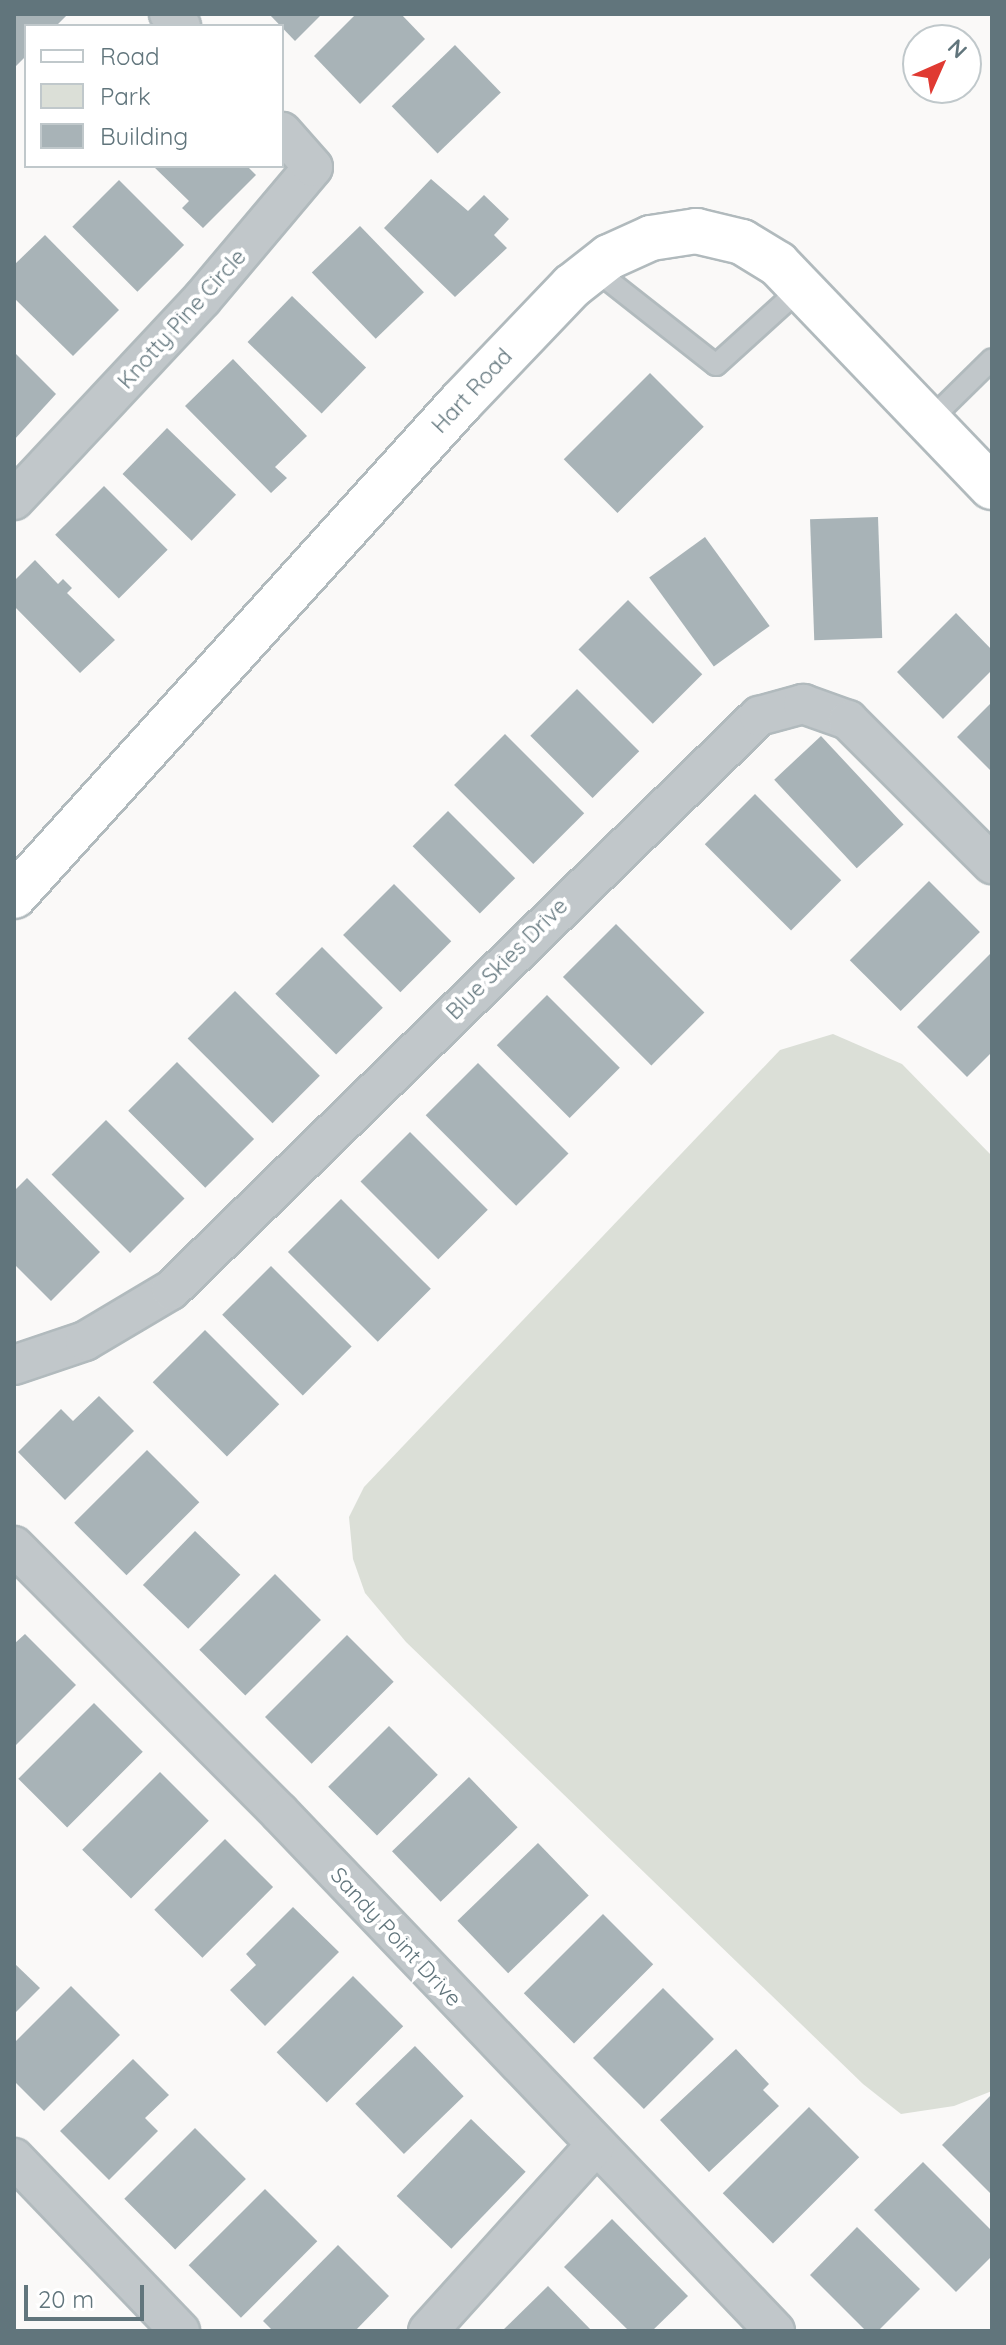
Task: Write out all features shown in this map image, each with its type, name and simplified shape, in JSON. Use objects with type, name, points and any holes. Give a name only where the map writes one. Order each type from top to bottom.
[{"type":"street","name":"Knotty Pine Circle","points":[[14,500],[202,299],[313,167],[284,134]]},
{"type":"street","name":"Hart Road","points":[[14,896],[461,402],[594,269],[651,238],[696,231],[742,242],[778,264],[992,487]]},
{"type":"street","name":"Blue Skies Drive","points":[[14,1365],[85,1341],[171,1290],[759,716],[803,704],[848,720],[992,864]]},
{"type":"street","name":"Sandy Point Drive","points":[[14,1546],[279,1812],[775,2331]]},
{"type":"street","points":[[428,2331],[595,2146]]},
{"type":"street","points":[[14,2158],[180,2331]]},
{"type":"lane","points":[[594,269],[716,365],[801,288]]},
{"type":"lane","points":[[929,421],[992,359]]},
{"type":"green space","points":[[833,1034],[902,1064],[992,1156],[992,2091],[954,2106],[901,2114],[863,2084],[406,1642],[365,1593],[353,1559],[349,1517],[364,1487],[780,1050]]},
{"type":"building","points":[[14,14],[68,14],[58,24],[24,24],[24,58],[14,68]]},
{"type":"building","points":[[269,14],[322,14],[295,41],[284,30],[284,24],[279,24]]},
{"type":"building","points":[[356,14],[401,14],[425,39],[360,104],[314,56]]},
{"type":"building","points":[[455,45],[501,92],[438,154],[392,106]]},
{"type":"building","points":[[155,168],[249,168],[256,175],[203,228],[182,208],[189,201]]},
{"type":"building","points":[[431,179],[468,211],[484,195],[509,219],[494,235],[507,248],[455,297],[384,228]]},
{"type":"building","points":[[119,180],[184,245],[137,292],[72,227]]},
{"type":"building","points":[[360,226],[424,292],[376,339],[312,273]]},
{"type":"building","points":[[45,235],[119,310],[73,356],[14,298],[14,265]]},
{"type":"building","points":[[292,296],[366,368],[322,414],[248,342]]},
{"type":"building","points":[[14,352],[56,394],[14,440]]},
{"type":"building","points":[[233,359],[307,436],[275,467],[287,478],[271,493],[185,406]]},
{"type":"building","points":[[650,373],[704,427],[617,513],[564,459]]},
{"type":"building","points":[[167,428],[236,495],[192,541],[123,474]]},
{"type":"building","points":[[104,486],[168,550],[119,598],[55,535]]},
{"type":"building","points":[[878,517],[882,638],[814,640],[810,519]]},
{"type":"building","points":[[705,537],[770,626],[714,667],[649,578]]},
{"type":"building","points":[[35,560],[58,584],[63,579],[72,588],[67,593],[115,640],[80,673],[14,606],[14,581]]},
{"type":"building","points":[[628,600],[702,674],[653,724],[579,649]]},
{"type":"building","points":[[956,613],[992,650],[992,670],[943,719],[897,672]]},
{"type":"building","points":[[577,689],[639,751],[593,798],[530,736]]},
{"type":"building","points":[[992,702],[992,772],[957,737]]},
{"type":"building","points":[[505,734],[584,813],[533,864],[454,785]]},
{"type":"building","points":[[821,736],[904,824],[857,868],[774,780]]},
{"type":"building","points":[[755,794],[841,880],[791,930],[705,844]]},
{"type":"building","points":[[448,811],[515,878],[480,914],[413,846]]},
{"type":"building","points":[[929,881],[980,932],[901,1011],[850,960]]},
{"type":"building","points":[[394,884],[451,941],[400,992],[343,935]]},
{"type":"building","points":[[616,924],[704,1012],[651,1065],[563,977]]},
{"type":"building","points":[[322,947],[383,1008],[336,1054],[275,994]]},
{"type":"building","points":[[992,952],[992,1052],[967,1077],[917,1027]]},
{"type":"building","points":[[235,991],[320,1076],[272,1123],[188,1038]]},
{"type":"building","points":[[547,995],[620,1068],[570,1118],[497,1045]]},
{"type":"building","points":[[177,1062],[254,1139],[205,1188],[128,1111]]},
{"type":"building","points":[[478,1063],[569,1154],[516,1206],[426,1115]]},
{"type":"building","points":[[106,1120],[184,1198],[130,1253],[52,1174]]},
{"type":"building","points":[[410,1132],[488,1210],[438,1259],[361,1181]]},
{"type":"building","points":[[27,1178],[100,1252],[51,1301],[14,1264],[14,1191]]},
{"type":"building","points":[[341,1199],[431,1289],[378,1342],[288,1252]]},
{"type":"building","points":[[271,1266],[352,1347],[303,1395],[222,1315]]},
{"type":"building","points":[[205,1330],[279,1404],[227,1457],[153,1382]]},
{"type":"building","points":[[99,1396],[134,1431],[65,1500],[18,1452],[61,1409],[73,1421]]},
{"type":"building","points":[[147,1450],[199,1502],[126,1575],[74,1523]]},
{"type":"building","points":[[195,1531],[240,1575],[188,1629],[143,1585]]},
{"type":"building","points":[[275,1574],[321,1620],[245,1696],[199,1650]]},
{"type":"building","points":[[25,1634],[76,1685],[14,1747],[14,1644]]},
{"type":"building","points":[[347,1635],[394,1682],[312,1764],[265,1717]]},
{"type":"building","points":[[94,1703],[143,1752],[67,1827],[18,1779]]},
{"type":"building","points":[[389,1726],[438,1775],[377,1836],[328,1787]]},
{"type":"building","points":[[160,1772],[209,1821],[131,1899],[82,1850]]},
{"type":"building","points":[[469,1777],[518,1827],[441,1902],[392,1851]]},
{"type":"building","points":[[225,1839],[273,1887],[202,1958],[154,1910]]},
{"type":"building","points":[[538,1843],[589,1896],[508,1973],[457,1921]]},
{"type":"building","points":[[293,1907],[339,1952],[265,2026],[230,1990],[256,1965],[246,1954]]},
{"type":"building","points":[[603,1914],[653,1964],[574,2043],[524,1993]]},
{"type":"building","points":[[14,1963],[40,1988],[14,2014]]},
{"type":"building","points":[[353,1976],[403,2026],[327,2103],[277,2052]]},
{"type":"building","points":[[71,1986],[120,2035],[44,2111],[14,2081],[14,2043]]},
{"type":"building","points":[[663,1988],[714,2039],[644,2109],[593,2058]]},
{"type":"building","points":[[415,2046],[464,2096],[404,2154],[355,2104]]},
{"type":"building","points":[[736,2049],[769,2084],[763,2090],[779,2106],[709,2172],[660,2120]]},
{"type":"building","points":[[133,2059],[169,2095],[145,2118],[158,2131],[109,2180],[60,2131]]},
{"type":"building","points":[[992,2094],[992,2195],[942,2145]]},
{"type":"building","points":[[809,2107],[859,2157],[773,2243],[723,2193]]},
{"type":"building","points":[[471,2119],[526,2172],[451,2249],[397,2196]]},
{"type":"building","points":[[195,2128],[246,2179],[175,2250],[124,2199]]},
{"type":"building","points":[[923,2162],[992,2231],[992,2256],[956,2292],[874,2210]]},
{"type":"building","points":[[265,2189],[317,2241],[241,2318],[189,2265]]},
{"type":"building","points":[[612,2219],[688,2296],[652,2331],[629,2331],[564,2267]]},
{"type":"building","points":[[857,2227],[920,2289],[878,2331],[866,2331],[810,2275]]},
{"type":"building","points":[[338,2245],[389,2296],[355,2331],[273,2331],[263,2321]]},
{"type":"building","points":[[548,2286],[592,2331],[502,2331]]}]
